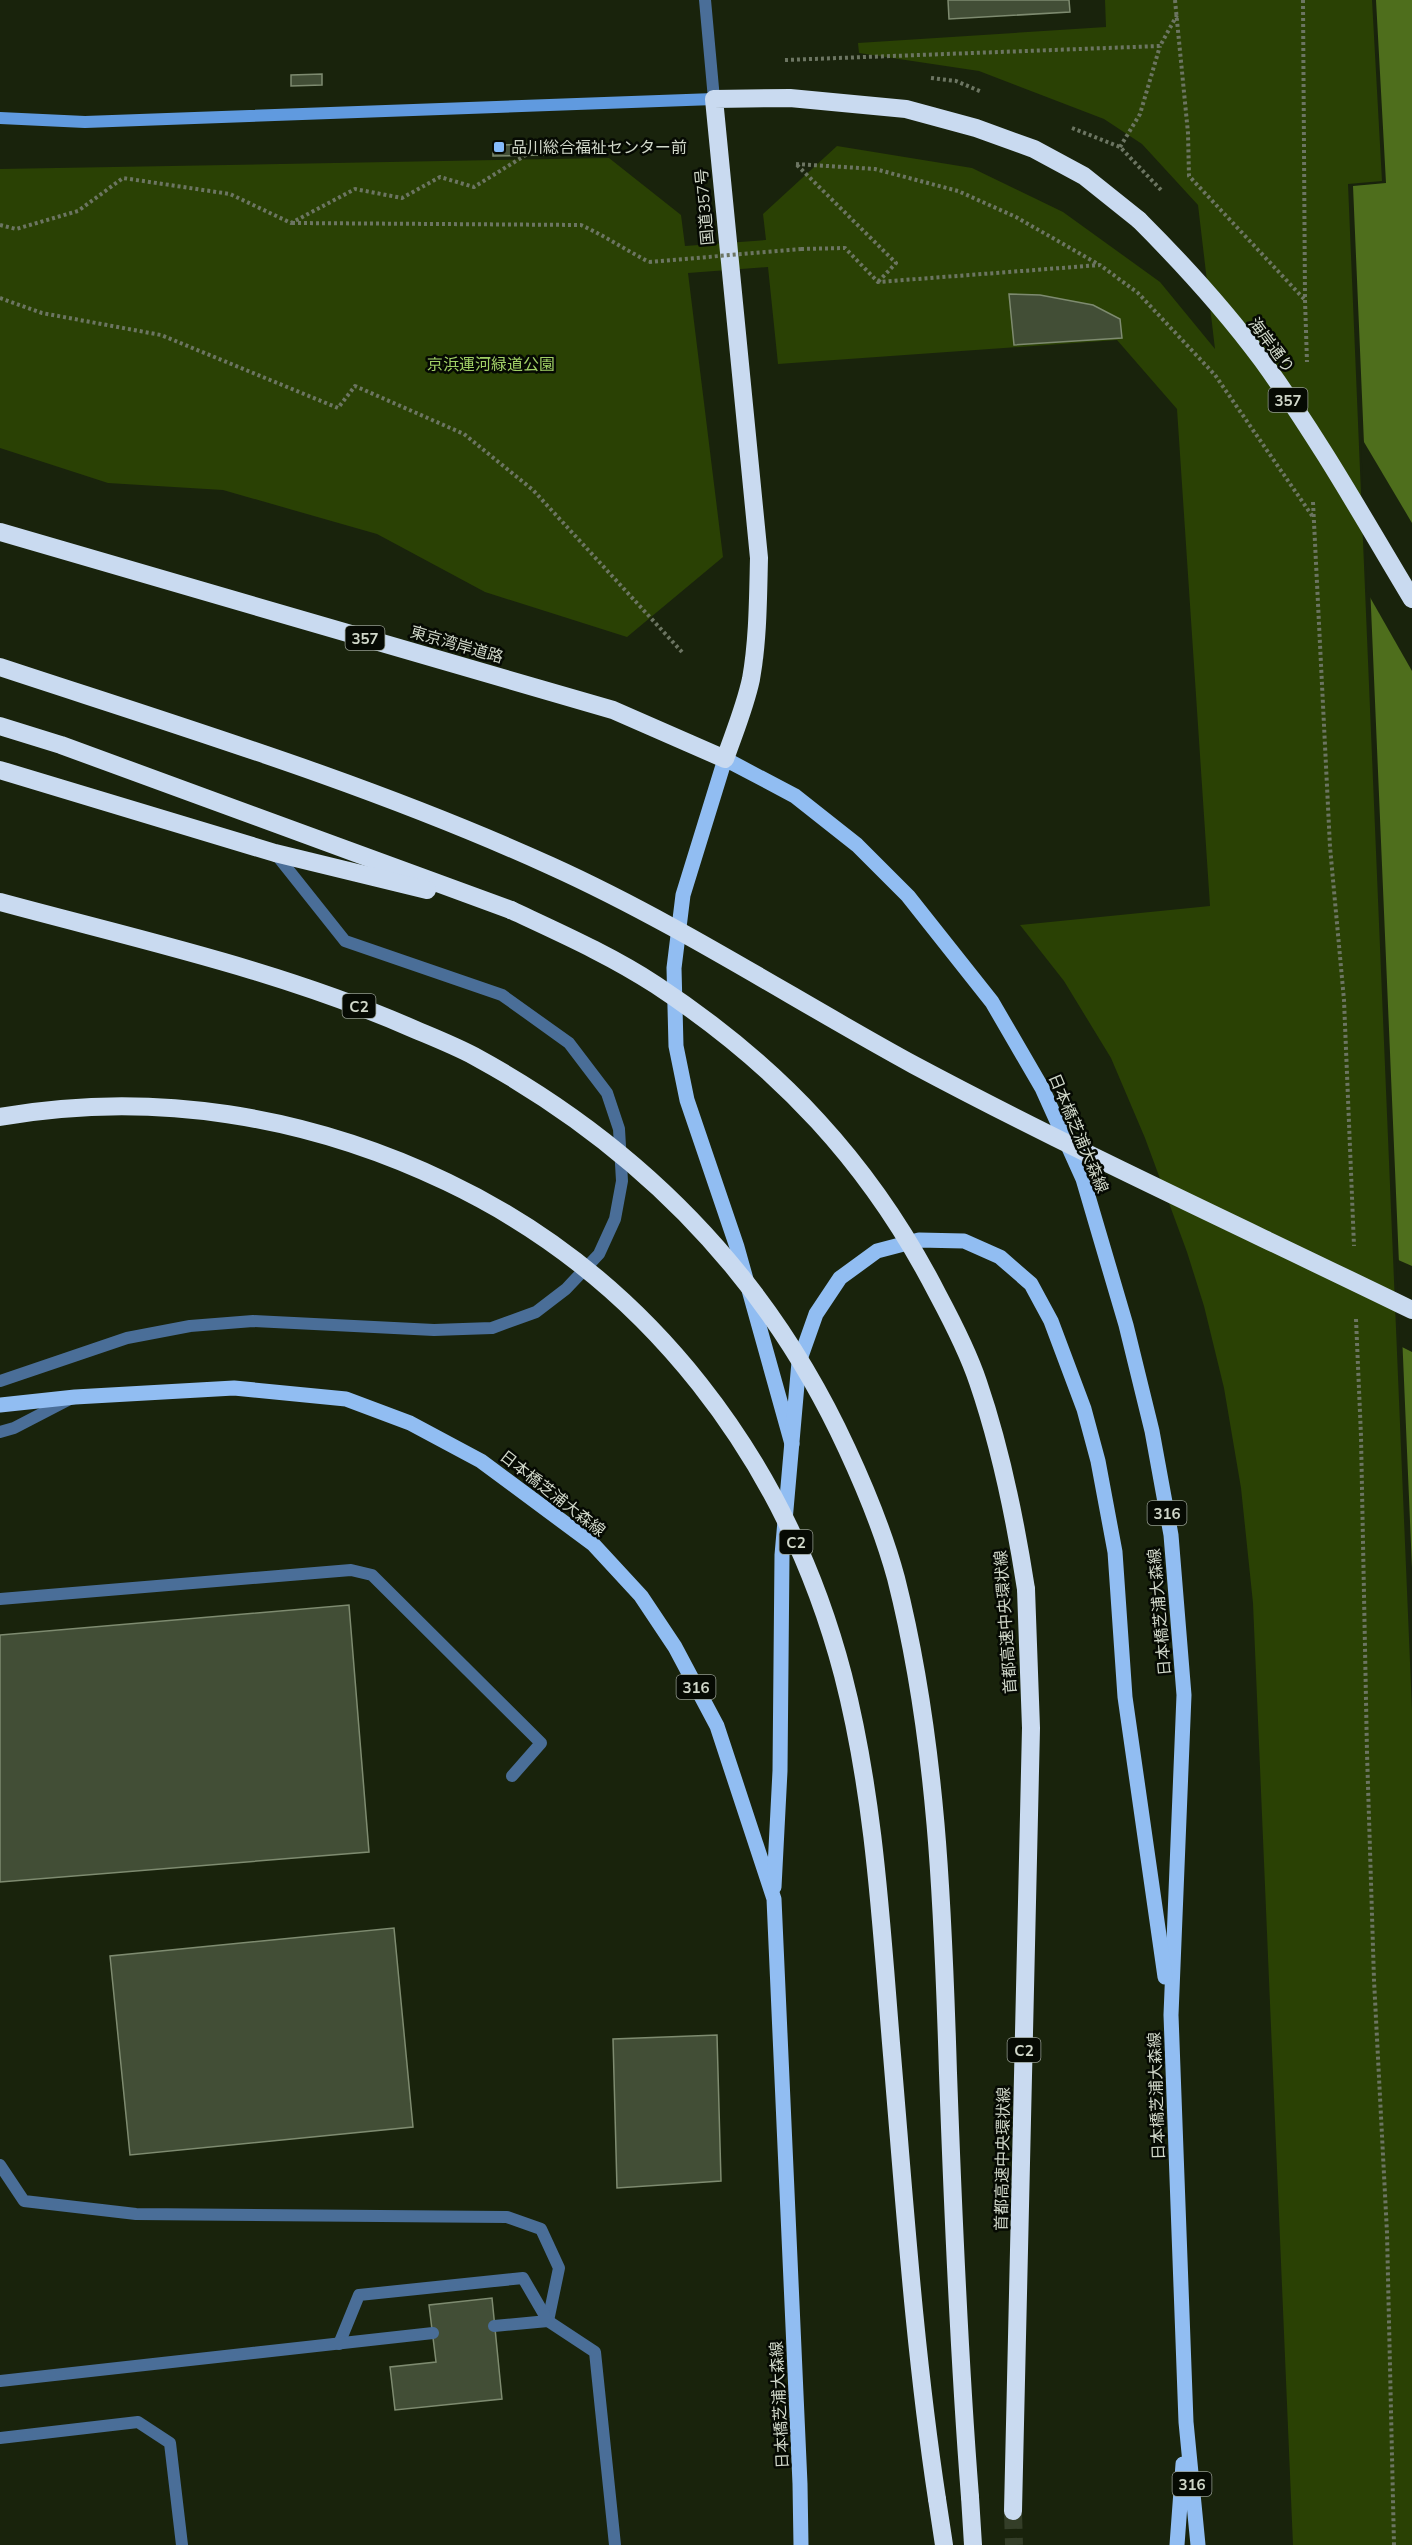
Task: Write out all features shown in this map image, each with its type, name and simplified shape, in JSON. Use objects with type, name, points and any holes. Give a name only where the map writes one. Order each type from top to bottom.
[{"type":"highway","name":"海岸通り","points":[[714,99],[790,98],[894,108],[976,128],[1034,149],[1084,176],[1139,219],[1198,281],[1262,360],[1330,462],[1412,599]]},
{"type":"highway","name":"国道357号","points":[[714,99],[759,558],[751,678],[744,707],[724,759]]},
{"type":"highway","name":"東京湾岸道路","points":[[0,532],[613,710],[724,759]]},
{"type":"highway","points":[[0,667],[386,797],[476,832],[557,868],[635,907],[900,1057],[1017,1119],[1412,1310]]},
{"type":"highway","name":"C2","points":[[0,726],[61,745],[511,910]]},
{"type":"highway","name":"C2","points":[[0,770],[275,853],[511,910]]},
{"type":"highway","name":"C2","points":[[0,902],[289,980],[382,1015],[469,1054],[541,1096],[615,1148],[675,1202],[735,1267],[787,1337],[830,1412],[860,1477],[891,1562],[915,1663],[927,1741],[944,1944],[962,2397],[973,2545]]},
{"type":"highway","name":"首都高速中央環状線","points":[[511,910],[596,950],[654,984],[716,1027],[774,1076],[827,1130],[874,1187],[915,1249],[948,1314],[977,1380],[999,1449],[1015,1520],[1026,1589],[1031,1728],[1013,2511]]},
{"type":"highway","name":"C2","points":[[0,1117],[28,1112],[108,1106],[192,1108],[278,1122],[338,1138],[411,1165],[479,1197],[538,1234],[599,1279],[653,1330],[707,1390],[752,1457],[789,1526],[819,1599],[843,1676],[858,1749],[881,1919],[924,2418],[944,2545]]},
{"type":"main road","points":[[724,759],[683,895],[675,968],[676,1046],[687,1100],[737,1247],[792,1444]]},
{"type":"main road","name":"日本橋芝浦大森線","points":[[724,759],[795,796],[857,845],[908,896],[992,1002],[1042,1088],[1083,1179],[1126,1324],[1152,1431],[1171,1535],[1184,1695],[1171,2015],[1186,2422],[1198,2545]]},
{"type":"main road","points":[[774,1899],[780,1772],[782,1555],[799,1362],[816,1314],[840,1278],[877,1251],[919,1240],[964,1241],[999,1257],[1031,1284],[1051,1321],[1084,1409],[1098,1461],[1115,1552],[1125,1697],[1171,2015]]},
{"type":"main road","name":"日本橋芝浦大森線","points":[[0,1405],[75,1397],[234,1388],[346,1399],[410,1423],[481,1461],[540,1503],[601,1553],[641,1596],[675,1647],[717,1726],[774,1899],[801,2545]]},
{"type":"main road","points":[[1177,2545],[1186,2422]]},
{"type":"main road","points":[[800,2484],[808,2545]]},
{"type":"street","points":[[0,118],[85,122],[714,99]]},
{"type":"lane","points":[[705,0],[714,99]]},
{"type":"lane","points":[[0,1381],[128,1338],[172,1328],[253,1321],[435,1330],[492,1328],[536,1312],[566,1289],[599,1254],[615,1219],[622,1181],[619,1129],[607,1093],[568,1043],[502,995],[345,941],[275,853]]},
{"type":"lane","points":[[0,1432],[14,1428],[75,1397]]},
{"type":"lane","points":[[0,1599],[351,1570],[372,1575],[541,1743],[512,1776]]},
{"type":"lane","points":[[0,2165],[24,2201],[136,2214],[507,2217],[541,2229],[559,2268],[548,2320]]},
{"type":"lane","points":[[339,2344],[359,2295],[523,2278],[548,2320],[595,2352],[615,2545]]},
{"type":"lane","points":[[494,2326],[548,2320]]},
{"type":"lane","points":[[0,2381],[433,2333]]},
{"type":"lane","points":[[0,2438],[138,2422],[170,2443],[182,2545]]},
{"type":"path","points":[[1175,0],[1188,133],[1189,176],[1305,300]]},
{"type":"path","points":[[1303,0],[1307,369]]},
{"type":"path","points":[[1120,147],[1140,114],[1160,46],[1177,15]]},
{"type":"path","points":[[784,60],[1160,46]]},
{"type":"path","points":[[291,223],[356,189],[402,198],[440,177],[474,188],[529,153]]},
{"type":"path","points":[[878,282],[896,263],[796,164],[875,169],[958,191],[1016,218],[1100,265],[1138,293],[1215,375],[1314,518]]},
{"type":"path","points":[[0,225],[16,229],[78,211],[123,178],[230,194],[291,223],[581,225],[649,262],[801,249],[845,248],[878,282]]},
{"type":"path","points":[[878,282],[1100,265]]},
{"type":"path","points":[[0,298],[42,313],[161,335],[338,408],[356,386],[465,434],[533,490],[682,652]]},
{"type":"path","points":[[1312,495],[1329,836],[1344,1000],[1354,1252]]},
{"type":"path","points":[[1356,1311],[1361,1436],[1366,1753],[1374,1980],[1387,2233],[1394,2545]]},
{"type":"green space","name":"京浜運河緑道公園","points":[[1105,0],[1372,0],[1382,181],[1348,184],[1412,1710],[1412,2545],[1293,2545],[1253,1603],[1241,1488],[1224,1388],[1204,1306],[1187,1252],[1145,1138],[1111,1058],[1064,981],[1020,925],[1210,906],[1177,409],[1117,340],[778,364],[768,267],[688,273],[723,557],[627,637],[485,592],[377,534],[223,490],[108,483],[0,448],[0,169],[609,158],[681,215],[685,246],[766,240],[763,214],[837,146],[972,168],[1063,212],[1160,282],[1215,349],[1198,205],[1142,144],[1104,119],[979,71],[859,53],[858,43],[1106,27]]},
{"type":"shaded area","points":[[1376,0],[1412,0],[1412,1568],[1353,186],[1386,183]]},
{"type":"pier","points":[[1361,437],[1412,523],[1412,671],[1367,592]]},
{"type":"pier","points":[[1396,1259],[1412,1266],[1412,1352],[1400,1346]]},
{"type":"building","points":[[948,0],[1069,0],[1070,12],[949,19]]},
{"type":"building","points":[[322,74],[322,85],[291,86],[291,75]]},
{"type":"building","points":[[545,144],[545,155],[493,156],[493,145]]},
{"type":"building","points":[[1009,294],[1040,295],[1093,305],[1120,319],[1122,338],[1014,345]]},
{"type":"building","points":[[349,1605],[369,1852],[0,1882],[0,1635]]},
{"type":"building","points":[[394,1928],[413,2127],[130,2155],[110,1956]]},
{"type":"building","points":[[717,2035],[721,2181],[617,2188],[613,2039]]},
{"type":"building","points":[[492,2298],[502,2399],[395,2410],[390,2367],[436,2362],[429,2305]]},
{"type":"tunnel","points":[[1013,2511],[1014,2545]]},
{"type":"place","name":"品川総合福祉センター前","points":[[499,147]]}]
